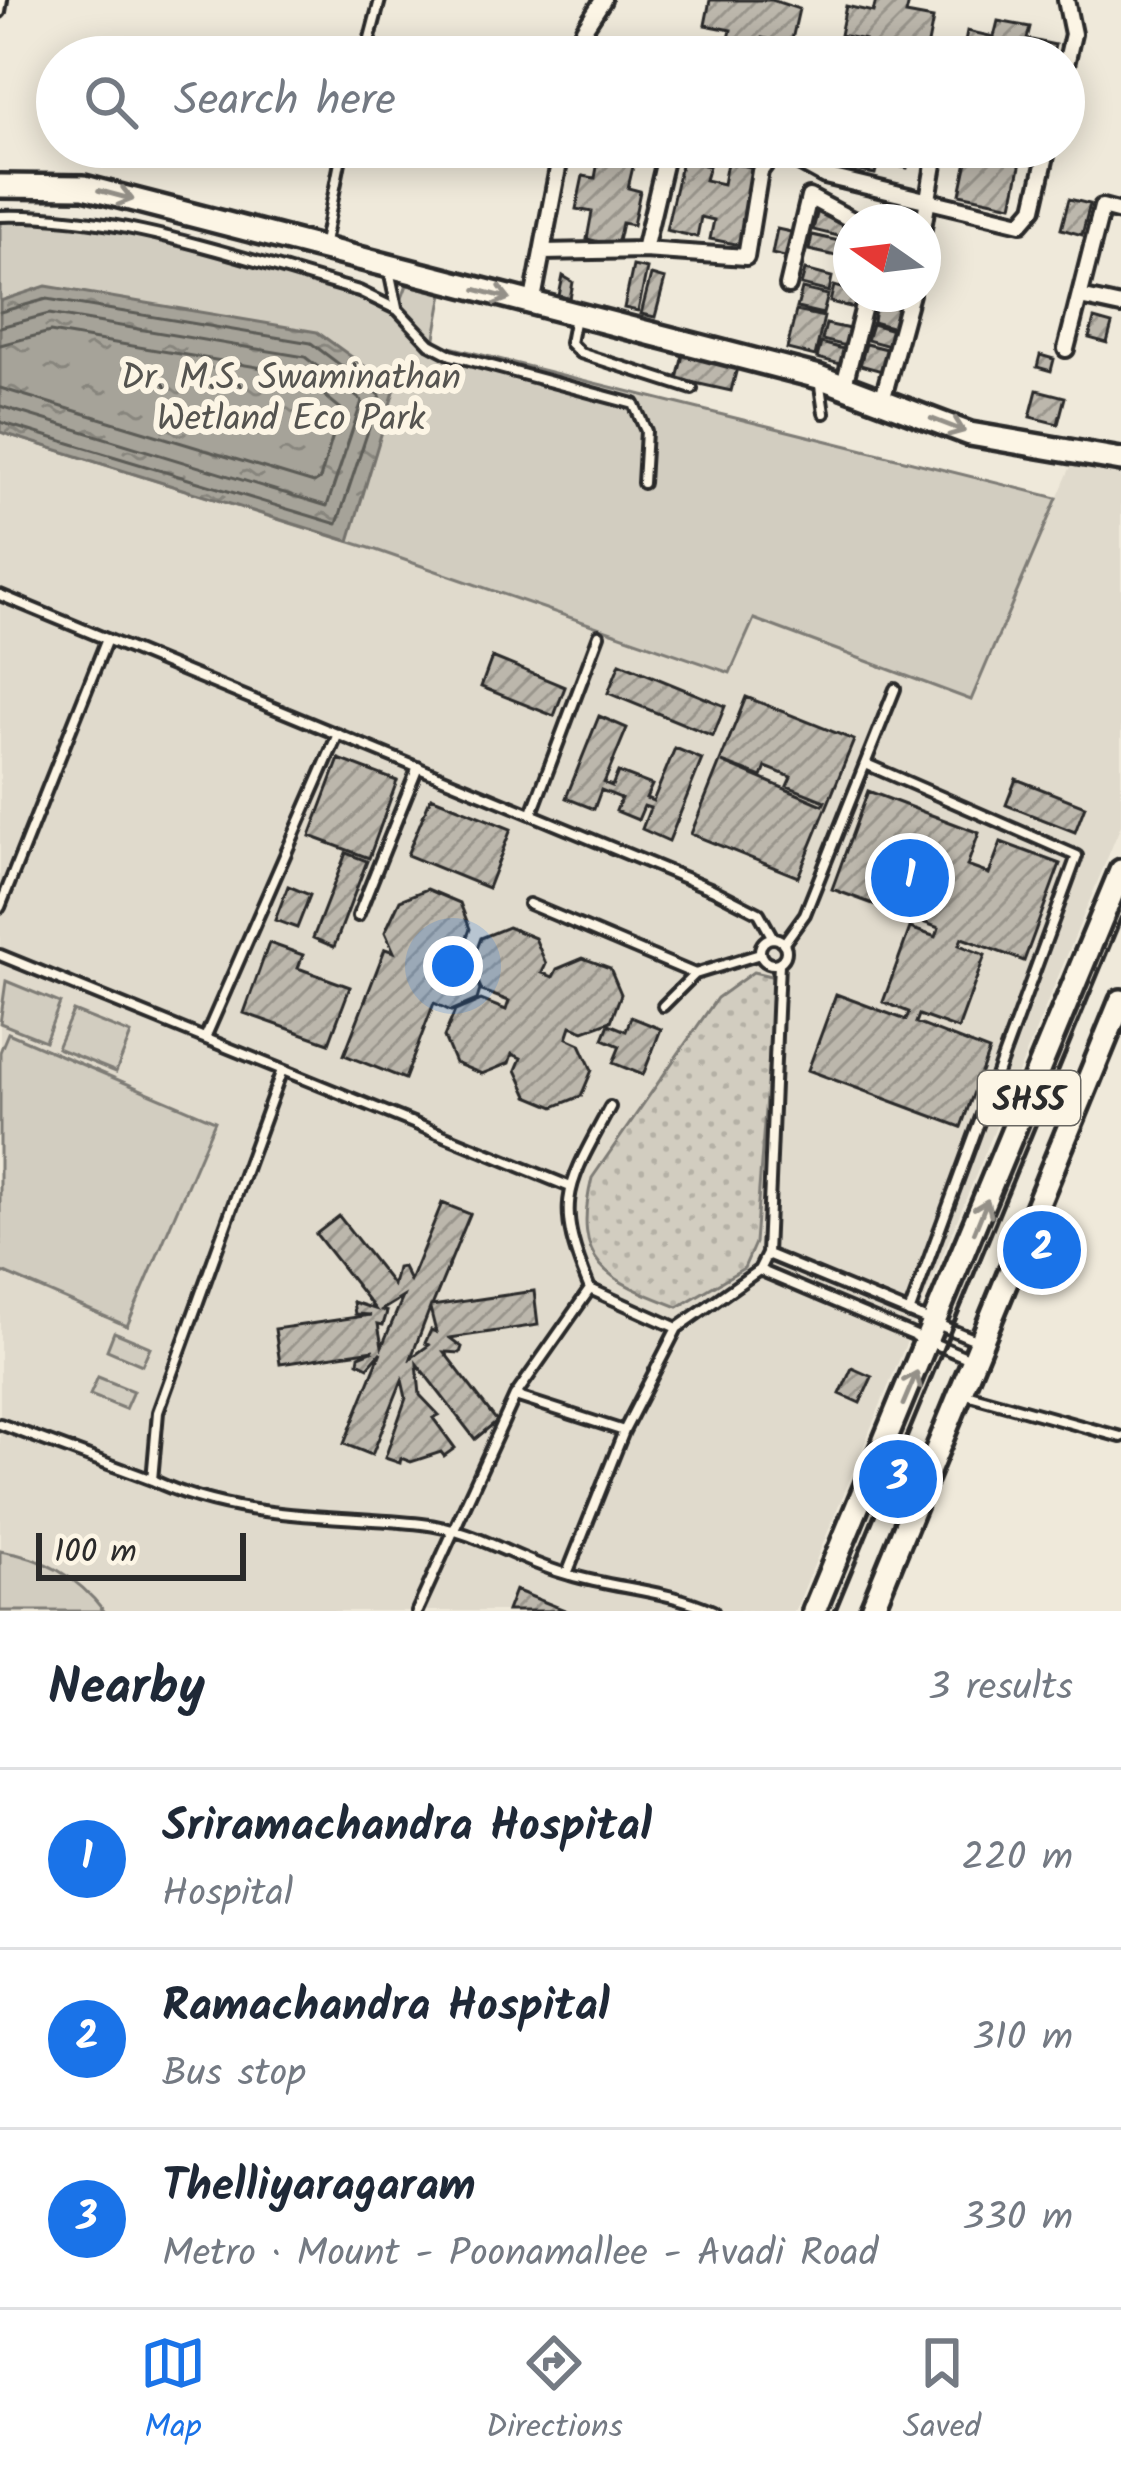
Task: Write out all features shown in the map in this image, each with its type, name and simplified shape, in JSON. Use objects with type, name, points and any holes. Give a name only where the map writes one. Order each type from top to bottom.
[{"type":"main road","points":[[0,186],[84,187],[819,377],[970,434],[1121,460]]},
{"type":"main road","name":"SH55","points":[[814,1611],[1121,871]]},
{"type":"main road","name":"SH55","points":[[871,1611],[964,1394],[1121,1000]]},
{"type":"street","points":[[583,36],[603,0]]},
{"type":"street","points":[[1066,0],[1072,36]]},
{"type":"street","points":[[532,304],[558,168]]},
{"type":"street","points":[[644,250],[663,168]]},
{"type":"street","points":[[542,251],[644,250],[746,257],[762,168]]},
{"type":"street","points":[[812,168],[1021,224],[1034,208],[1043,168]]},
{"type":"street","points":[[928,202],[934,168]]},
{"type":"street","points":[[788,286],[809,197],[833,210]]},
{"type":"street","points":[[1066,350],[1102,207],[1121,212]]},
{"type":"street","points":[[1080,297],[1121,306]]},
{"type":"street","points":[[844,386],[862,312]]},
{"type":"street","points":[[882,400],[905,312]]},
{"type":"lane","points":[[0,12],[2,0]]},
{"type":"lane","points":[[370,36],[380,0]]},
{"type":"lane","points":[[322,249],[339,168]]},
{"type":"lane","points":[[0,216],[51,214],[108,223],[359,291],[398,310],[430,344],[452,355],[634,404],[646,431],[643,483]]},
{"type":"lane","points":[[388,267],[398,310]]},
{"type":"lane","points":[[575,316],[571,343],[580,352],[692,389]]},
{"type":"lane","points":[[819,377],[824,412]]},
{"type":"lane","points":[[0,596],[532,813],[759,913],[773,938],[784,943]]},
{"type":"lane","points":[[532,813],[599,635]]},
{"type":"lane","points":[[0,907],[106,639]]},
{"type":"lane","points":[[566,1575],[624,1431],[677,1328],[758,1270],[766,1254],[779,963],[786,954],[784,943],[805,914],[896,689]]},
{"type":"lane","points":[[205,1038],[338,734]]},
{"type":"lane","points":[[866,764],[1077,856],[909,1313]]},
{"type":"lane","points":[[358,916],[418,767]]},
{"type":"lane","points":[[529,904],[695,974]]},
{"type":"lane","points":[[760,954],[763,942],[773,938]]},
{"type":"lane","points":[[760,954],[767,963],[779,963]]},
{"type":"lane","points":[[663,1006],[695,974],[760,954]]},
{"type":"lane","points":[[0,955],[568,1186]]},
{"type":"lane","points":[[152,1480],[158,1412],[282,1070]]},
{"type":"lane","points":[[610,1107],[568,1186],[571,1243],[590,1289],[677,1328]]},
{"type":"lane","points":[[766,1254],[909,1313],[933,1333],[980,1352]]},
{"type":"lane","points":[[758,1270],[980,1352]]},
{"type":"lane","points":[[418,1611],[514,1396],[590,1289]]},
{"type":"lane","points":[[964,1394],[1121,1437]]},
{"type":"lane","points":[[514,1396],[624,1431]]},
{"type":"lane","points":[[0,1424],[190,1498],[310,1520],[454,1529],[566,1575],[659,1593],[712,1611]]},
{"type":"shaded area","points":[[0,432],[373,549],[729,673],[753,619],[970,700],[1072,464],[1121,475],[1121,825],[795,1611],[0,1611]]},
{"type":"green space","name":"Dr. M.S. Swaminathan Wetland Eco Park","points":[[0,216],[108,223],[359,291],[398,309],[407,285],[443,293],[434,343],[1057,498],[971,700],[754,619],[730,673],[373,549],[0,432]]},
{"type":"green space","points":[[753,972],[775,977],[755,1243],[744,1268],[678,1307],[632,1288],[600,1265],[587,1231],[592,1178],[717,998]]},
{"type":"green space","points":[[6,981],[60,1003],[45,1041],[0,1023]]},
{"type":"green space","points":[[73,1011],[131,1034],[116,1072],[57,1048]]},
{"type":"green space","points":[[8,1033],[215,1121],[127,1326],[0,1271],[0,1052]]},
{"type":"green space","points":[[114,1332],[150,1347],[142,1365],[107,1350]]},
{"type":"green space","points":[[98,1377],[133,1391],[125,1409],[90,1395]]},
{"type":"green space","points":[[0,1551],[58,1570],[104,1611],[0,1611]]},
{"type":"water","points":[[46,286],[317,332],[395,388],[349,541],[0,432],[0,301]]},
{"type":"building","points":[[710,0],[772,0],[799,9],[793,36],[730,36],[731,30],[705,25]]},
{"type":"building","points":[[876,0],[909,2],[906,14],[933,19],[930,36],[840,35],[846,6],[873,12]]},
{"type":"building","points":[[998,21],[1030,27],[1028,36],[994,36]]},
{"type":"building","points":[[597,168],[633,168],[628,188],[640,191],[633,225],[622,223],[617,246],[587,239],[592,212],[576,209],[583,176],[595,178]]},
{"type":"building","points":[[680,168],[708,168],[705,180],[723,184],[726,168],[752,168],[741,245],[710,239],[714,220],[701,217],[697,237],[666,230]]},
{"type":"building","points":[[844,168],[876,168],[875,174]]},
{"type":"building","points":[[966,168],[1020,168],[1012,205],[960,194]]},
{"type":"building","points":[[1069,199],[1090,204],[1082,235],[1061,229]]},
{"type":"building","points":[[818,210],[833,217],[833,235],[813,230]]},
{"type":"building","points":[[777,229],[795,233],[789,258],[772,254]]},
{"type":"building","points":[[812,235],[833,240],[833,255],[809,250]]},
{"type":"building","points":[[633,266],[647,269],[638,311],[624,308]]},
{"type":"building","points":[[805,270],[832,277],[829,292],[801,285]]},
{"type":"building","points":[[651,275],[665,279],[655,317],[641,314]]},
{"type":"building","points":[[563,276],[573,282],[570,299],[559,296]]},
{"type":"building","points":[[802,289],[828,295],[823,314],[797,308]]},
{"type":"building","points":[[796,311],[824,317],[815,356],[787,349]]},
{"type":"building","points":[[874,312],[903,312],[898,329],[873,322]]},
{"type":"building","points":[[1094,319],[1112,324],[1107,343],[1089,338]]},
{"type":"building","points":[[826,324],[854,330],[850,347],[822,340]]},
{"type":"building","points":[[872,324],[897,331],[893,347],[867,340]]},
{"type":"building","points":[[821,343],[847,350],[844,365],[817,358]]},
{"type":"building","points":[[866,344],[895,351],[889,373],[860,365]]},
{"type":"building","points":[[683,355],[737,368],[731,391],[677,379]]},
{"type":"building","points":[[1040,355],[1054,359],[1051,371],[1037,367]]},
{"type":"building","points":[[1037,390],[1065,397],[1058,424],[1030,417]]},
{"type":"building","points":[[492,657],[565,687],[554,716],[481,687]]},
{"type":"building","points":[[620,663],[725,706],[713,736],[608,693]]},
{"type":"building","points":[[746,697],[854,740],[798,877],[691,834]],"holes":[[[722,762],[762,777],[766,767],[791,777],[787,786],[825,801],[823,805]]]},
{"type":"building","points":[[599,716],[627,728],[604,783],[612,786],[618,772],[652,785],[646,798],[653,801],[675,748],[702,759],[669,841],[642,829],[650,808],[644,806],[638,820],[616,811],[621,798],[601,790],[594,809],[566,798]]},
{"type":"building","points":[[339,759],[397,781],[369,858],[310,836]]},
{"type":"building","points":[[1016,779],[1085,806],[1075,832],[1006,805]]},
{"type":"building","points":[[868,791],[979,833],[967,866],[989,874],[1001,842],[1060,864],[1024,961],[962,938],[959,945],[985,955],[958,1029],[919,1015],[916,1023],[989,1051],[961,1127],[808,1070],[836,994],[906,1020],[909,1012],[883,1002],[910,928],[936,937],[939,928],[832,889]]},
{"type":"building","points":[[431,797],[511,829],[488,888],[407,855]]},
{"type":"building","points":[[346,853],[367,861],[334,947],[313,938]]},
{"type":"building","points":[[288,886],[310,895],[297,928],[275,920]]},
{"type":"building","points":[[427,889],[460,903],[470,929],[458,962],[439,969],[478,984],[480,990],[477,1000],[451,1011],[434,1003],[405,1079],[344,1055],[385,949],[394,952],[385,932],[400,900]]},
{"type":"building","points":[[508,927],[535,938],[546,964],[542,973],[553,977],[557,969],[583,958],[610,968],[621,994],[611,1021],[584,1031],[571,1026],[567,1038],[580,1044],[592,1070],[581,1096],[554,1107],[528,1096],[516,1070],[521,1058],[512,1054],[509,1063],[482,1074],[455,1063],[444,1037],[455,1011],[481,1000],[506,1010],[509,1001],[482,991],[471,965],[481,938]]},
{"type":"building","points":[[269,943],[303,955],[298,968],[350,987],[329,1043],[244,1013]]},
{"type":"building","points":[[631,1017],[661,1029],[643,1075],[613,1063],[620,1046],[603,1039],[609,1024],[626,1031]]},
{"type":"building","points":[[442,1203],[470,1214],[432,1306],[534,1291],[538,1325],[450,1338],[462,1347],[460,1353],[444,1352],[497,1421],[475,1439],[417,1364],[420,1395],[439,1415],[433,1418],[455,1448],[444,1456],[441,1452],[411,1462],[401,1458],[400,1463],[385,1458],[406,1398],[402,1380],[372,1455],[344,1444],[381,1352],[368,1367],[358,1362],[359,1356],[374,1350],[280,1364],[275,1329],[371,1315],[355,1314],[353,1302],[375,1309],[316,1234],[339,1216],[393,1285],[397,1268],[403,1267],[410,1281]],"holes":[[[403,1297],[382,1346],[378,1324],[383,1325],[387,1312],[382,1310]],[[430,1308],[436,1332],[431,1330],[425,1343],[429,1345],[411,1358]]]},
{"type":"building","points":[[852,1368],[872,1377],[860,1403],[840,1394]]},
{"type":"building","points":[[515,1590],[567,1611],[507,1611]]},
{"type":"railway","points":[[835,1611],[1121,918]]},
{"type":"place","name":"Sriramachandra Hospital","points":[[910,878]]},
{"type":"place","name":"Ramachandra Hospital","points":[[1042,1250]]},
{"type":"place","name":"Thelliyaragaram","points":[[898,1479]]}]
